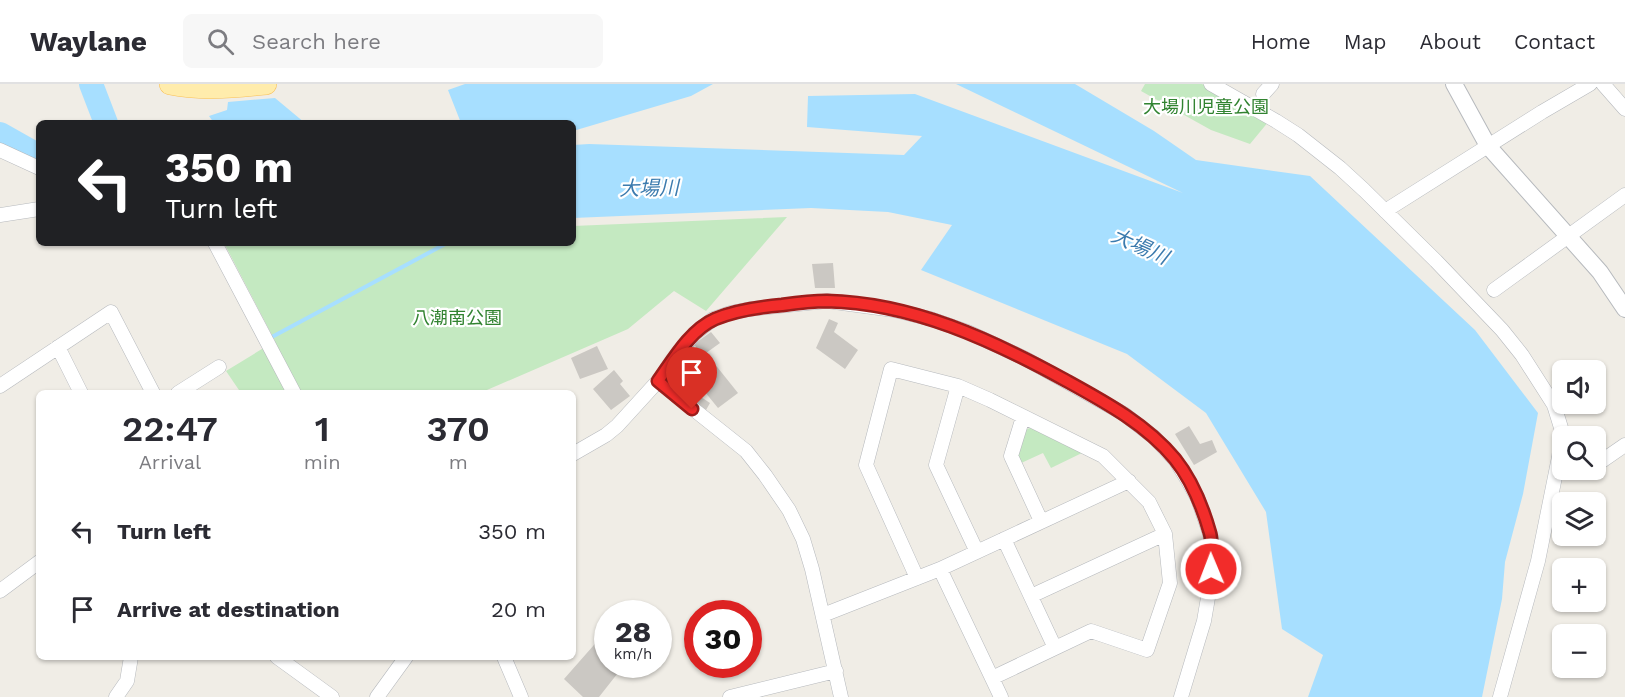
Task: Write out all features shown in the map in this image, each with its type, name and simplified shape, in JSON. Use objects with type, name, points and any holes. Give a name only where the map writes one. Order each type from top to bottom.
[{"type":"main road","points":[[170,84],[189,88],[218,89],[266,84]]},
{"type":"street","points":[[1211,84],[1298,135],[1340,168],[1385,211],[1478,303],[1508,338],[1554,405],[1561,426]]},
{"type":"street","points":[[1454,84],[1488,146],[1600,272],[1625,309]]},
{"type":"street","points":[[1385,211],[1590,84]]},
{"type":"street","points":[[1603,84],[1625,109]]},
{"type":"street","points":[[0,150],[36,167]]},
{"type":"street","points":[[1494,290],[1625,195]]},
{"type":"street","points":[[0,215],[36,209]]},
{"type":"street","points":[[217,246],[292,390]]},
{"type":"street","points":[[576,452],[617,426],[658,381],[694,334],[713,320],[750,309],[826,301],[894,310],[951,326],[1026,359],[1125,414],[1155,438],[1176,461],[1198,499],[1210,534],[1212,552],[1206,610],[1180,697]]},
{"type":"street","points":[[0,386],[111,312],[151,390]]},
{"type":"street","points":[[58,348],[79,390]]},
{"type":"street","points":[[183,390],[219,367]]},
{"type":"street","points":[[917,578],[866,465],[891,369],[958,386],[1103,456],[1149,502],[1165,534],[1170,583],[1147,650],[1091,631],[992,678]]},
{"type":"street","points":[[658,381],[746,451],[789,510],[803,539],[841,697]]},
{"type":"street","points":[[958,386],[936,465],[976,552]]},
{"type":"street","points":[[1023,417],[1011,456],[1041,521]]},
{"type":"street","points":[[1606,458],[1625,445]]},
{"type":"street","points":[[1500,697],[1538,561],[1555,480]]},
{"type":"street","points":[[823,615],[940,569],[1129,481]]},
{"type":"street","points":[[1031,596],[1165,534]]},
{"type":"street","points":[[1004,539],[1055,648]]},
{"type":"street","points":[[0,591],[36,564]]},
{"type":"street","points":[[940,569],[1001,697]]},
{"type":"street","points":[[123,695],[130,660]]},
{"type":"street","points":[[281,660],[332,697]]},
{"type":"street","points":[[377,697],[404,660]]},
{"type":"street","points":[[505,660],[521,697]]},
{"type":"street","points":[[730,697],[836,671]]},
{"type":"street","points":[[1507,671],[1511,682],[1510,697]]},
{"type":"green space","name":"大場川児童公園","points":[[1145,84],[1202,84],[1269,121],[1250,144],[1211,130],[1141,91]]},
{"type":"green space","name":"八潮南公園","points":[[787,217],[706,311],[674,291],[628,329],[487,390],[239,390],[226,371],[275,341],[226,246],[576,246],[576,226]]},
{"type":"green space","points":[[1032,427],[1084,452],[1051,468],[1043,453],[1019,464],[1015,457],[1025,430]]},
{"type":"water","points":[[465,84],[713,84],[691,96],[576,130],[576,120],[460,120],[448,90]]},
{"type":"water","name":"大場川","points":[[956,84],[1075,84],[1154,131],[1196,160],[1310,176],[1475,330],[1538,413],[1523,494],[1505,562],[1502,599],[1482,697],[1308,697],[1323,655],[1282,629],[1266,512],[1206,413],[1127,354],[921,270],[952,225],[888,212],[811,208],[576,218],[576,145],[904,155],[922,136],[807,127],[808,96],[915,94],[1183,193]]},
{"type":"water","points":[[275,98],[301,120],[212,120],[209,116],[227,110],[228,102]]},
{"type":"building","points":[[833,263],[835,288],[815,288],[812,264]]},
{"type":"building","points":[[829,319],[838,323],[834,332],[858,350],[845,369],[816,348]]},
{"type":"building","points":[[711,332],[720,343],[706,353],[738,393],[718,408],[683,365],[700,353],[694,344]]},
{"type":"building","points":[[597,346],[608,369],[580,379],[571,358]]},
{"type":"building","points":[[614,370],[623,381],[620,384],[630,396],[611,410],[593,389]]},
{"type":"building","points":[[682,377],[692,389],[686,395],[675,382]]},
{"type":"building","points":[[695,393],[710,403],[706,410],[690,400]]},
{"type":"building","points":[[1189,426],[1200,444],[1212,440],[1217,452],[1194,465],[1175,434]]},
{"type":"building","points":[[594,645],[594,678],[614,678],[599,697],[583,697],[564,679]]},
{"type":"waterway","points":[[91,84],[105,120]]},
{"type":"waterway","points":[[0,134],[36,154]]},
{"type":"waterway","points":[[270,338],[441,246]]},
{"type":"route","points":[[692,409],[658,381],[694,334],[713,320],[730,313],[787,304],[826,301],[894,310],[932,319],[968,332],[1026,359],[1125,414],[1155,438],[1176,461],[1198,499],[1210,534],[1211,569]]}]
